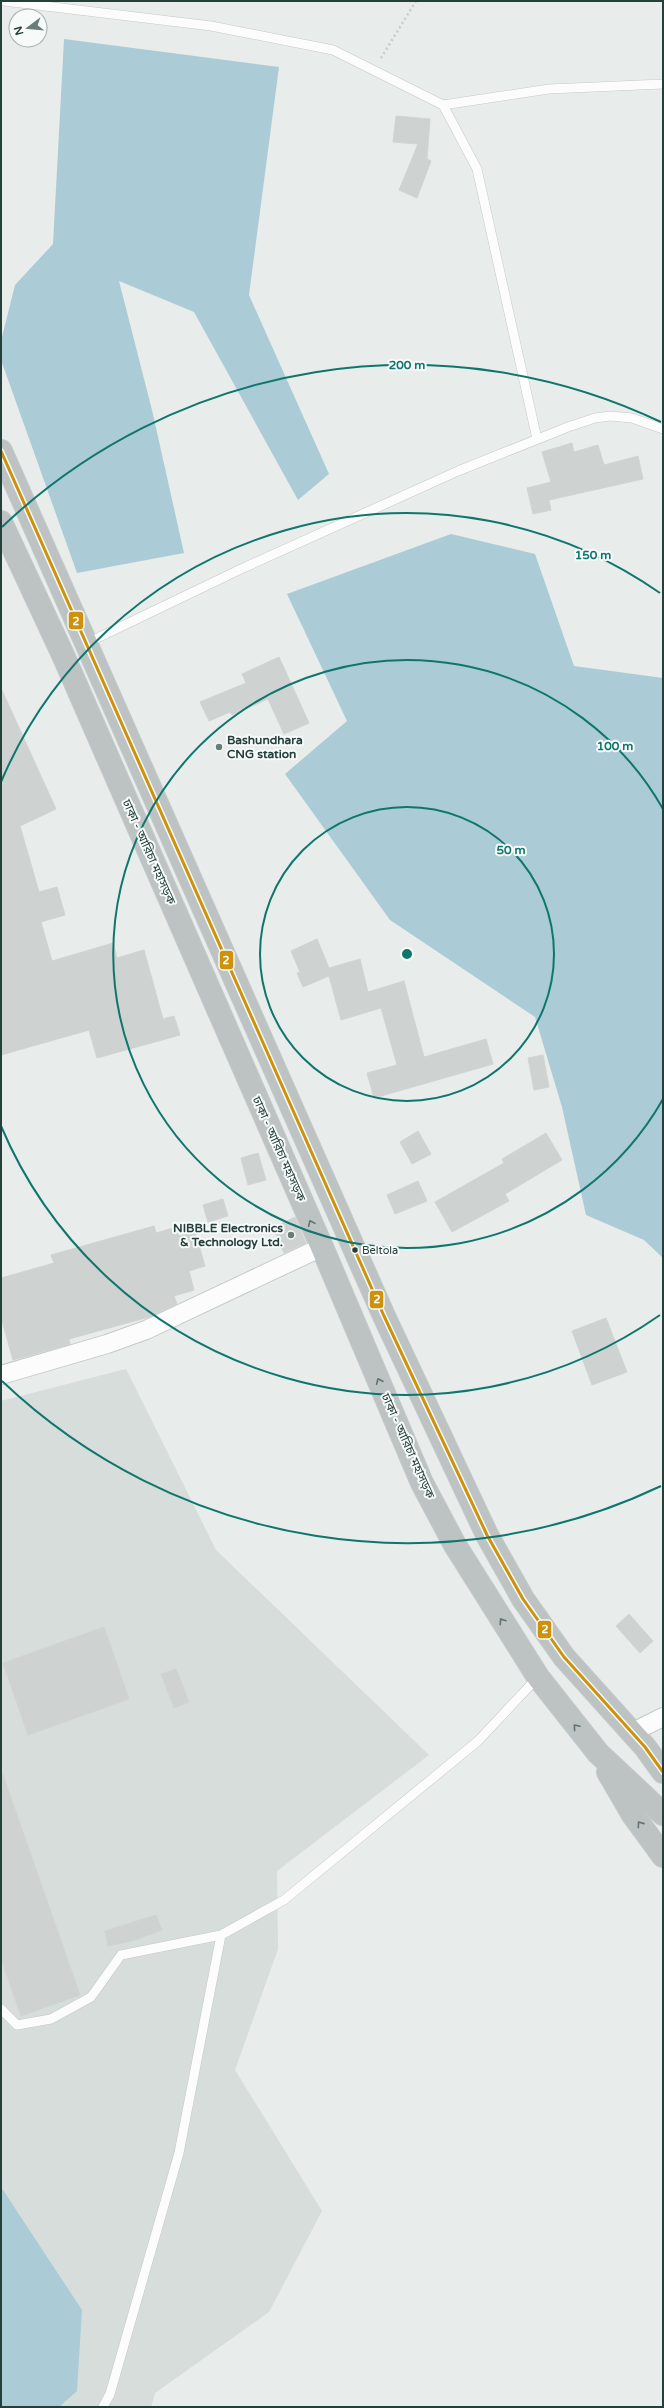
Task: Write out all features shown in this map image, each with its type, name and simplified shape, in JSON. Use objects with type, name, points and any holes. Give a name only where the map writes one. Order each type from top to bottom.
[{"type":"highway","points":[[1,451],[384,1316],[487,1536],[523,1599],[564,1657],[639,1739],[663,1760]]},
{"type":"highway","name":"ঢাকা - আরিচা মহাসড়ক","points":[[1,522],[63,655],[322,1247],[422,1483],[455,1545],[538,1677],[598,1753],[633,1814],[663,1856]]},
{"type":"highway","points":[[639,1739],[663,1772]]},
{"type":"highway","name":"ঢাকা - আরিচা মহাসড়ক","points":[[598,1753],[663,1814]]},
{"type":"street","points":[[1,1375],[107,1344],[146,1330],[322,1247]]},
{"type":"street","points":[[639,1739],[663,1717]]},
{"type":"lane","points":[[4,1],[211,26],[333,50],[443,105],[549,90],[663,84]]},
{"type":"lane","points":[[443,105],[477,169],[537,439]]},
{"type":"lane","points":[[87,643],[241,569],[458,471],[537,439],[595,418],[610,416],[632,418],[663,429]]},
{"type":"lane","points":[[1,2010],[17,2025],[51,2018],[91,1997],[121,1955],[221,1935],[284,1900],[478,1741],[538,1677]]},
{"type":"lane","points":[[103,2407],[110,2394],[179,2153],[221,1935]]},
{"type":"path","points":[[374,71],[416,1]]},
{"type":"shaded area","points":[[126,1369],[216,1550],[429,1755],[277,1871],[278,1949],[235,2070],[322,2211],[269,2312],[155,2393],[151,2407],[1,2407],[1,1401]]},
{"type":"water","points":[[64,39],[279,67],[249,295],[329,474],[298,500],[194,312],[119,281],[152,410],[184,553],[77,573],[1,360],[1,341],[15,285],[53,244]]},
{"type":"water","points":[[451,534],[535,554],[574,666],[663,678],[663,1258],[644,1240],[586,1215],[562,1107],[535,1017],[390,920],[285,774],[347,721],[287,594]]},
{"type":"water","points":[[1,2187],[82,2310],[77,2391],[59,2407],[1,2407]]},
{"type":"building","points":[[396,116],[430,119],[427,159],[431,161],[417,198],[399,190],[418,144],[393,142]]},
{"type":"building","points":[[572,443],[574,452],[598,445],[604,465],[638,456],[643,479],[549,500],[551,510],[533,514],[527,488],[551,482],[542,452]]},
{"type":"building","points":[[279,657],[309,723],[284,734],[268,699],[232,715],[230,712],[209,721],[200,702],[246,683],[242,674]]},
{"type":"building","points":[[1,688],[56,809],[20,826],[39,892],[57,887],[65,915],[41,922],[52,961],[113,943],[117,958],[144,950],[163,1019],[174,1016],[180,1035],[97,1058],[89,1030],[1,1055]]},
{"type":"building","points":[[317,939],[329,968],[360,959],[368,992],[404,981],[424,1057],[486,1039],[493,1064],[374,1098],[367,1073],[397,1065],[381,1008],[341,1020],[329,976],[303,987],[297,973],[300,972],[291,951]]},
{"type":"building","points":[[543,1055],[549,1087],[534,1090],[528,1058]]},
{"type":"building","points":[[418,1131],[431,1154],[412,1164],[400,1142]]},
{"type":"building","points":[[546,1133],[562,1160],[505,1194],[509,1201],[452,1232],[435,1202],[504,1163],[502,1159]]},
{"type":"building","points":[[258,1153],[266,1180],[248,1185],[241,1158]]},
{"type":"building","points":[[418,1181],[427,1201],[395,1214],[387,1195]]},
{"type":"building","points":[[223,1199],[228,1216],[208,1222],[203,1205]]},
{"type":"building","name":"NIBBLE Electronics & Technology Ltd.","points":[[295,1217],[306,1243],[284,1253],[273,1228]]},
{"type":"building","points":[[154,1226],[156,1233],[176,1227],[179,1236],[195,1232],[205,1266],[189,1271],[194,1290],[174,1296],[177,1304],[149,1317],[69,1339],[70,1344],[13,1360],[1,1317],[1,1278],[54,1263],[51,1255]]},
{"type":"building","points":[[606,1318],[627,1372],[592,1385],[572,1331]]},
{"type":"building","points":[[629,1614],[653,1641],[640,1653],[616,1626]]},
{"type":"building","points":[[104,1627],[129,1699],[28,1735],[3,1663]]},
{"type":"building","points":[[176,1669],[189,1702],[174,1708],[161,1674]]},
{"type":"building","points":[[1,1775],[3,1775],[80,1995],[21,2016],[1,1958]]},
{"type":"building","points":[[156,1915],[162,1930],[132,1941],[108,1946],[105,1931]]},
{"type":"transit line","name":"2","points":[[1,451],[384,1316],[487,1535],[523,1599],[564,1657],[645,1747],[663,1772]]},
{"type":"place","name":"Bashundhara CNG station","points":[[219,747]]},
{"type":"place","name":"NIBBLE Electronics & Technology Ltd.","points":[[291,1235]]},
{"type":"place","name":"Beltola","points":[[355,1250]]}]
